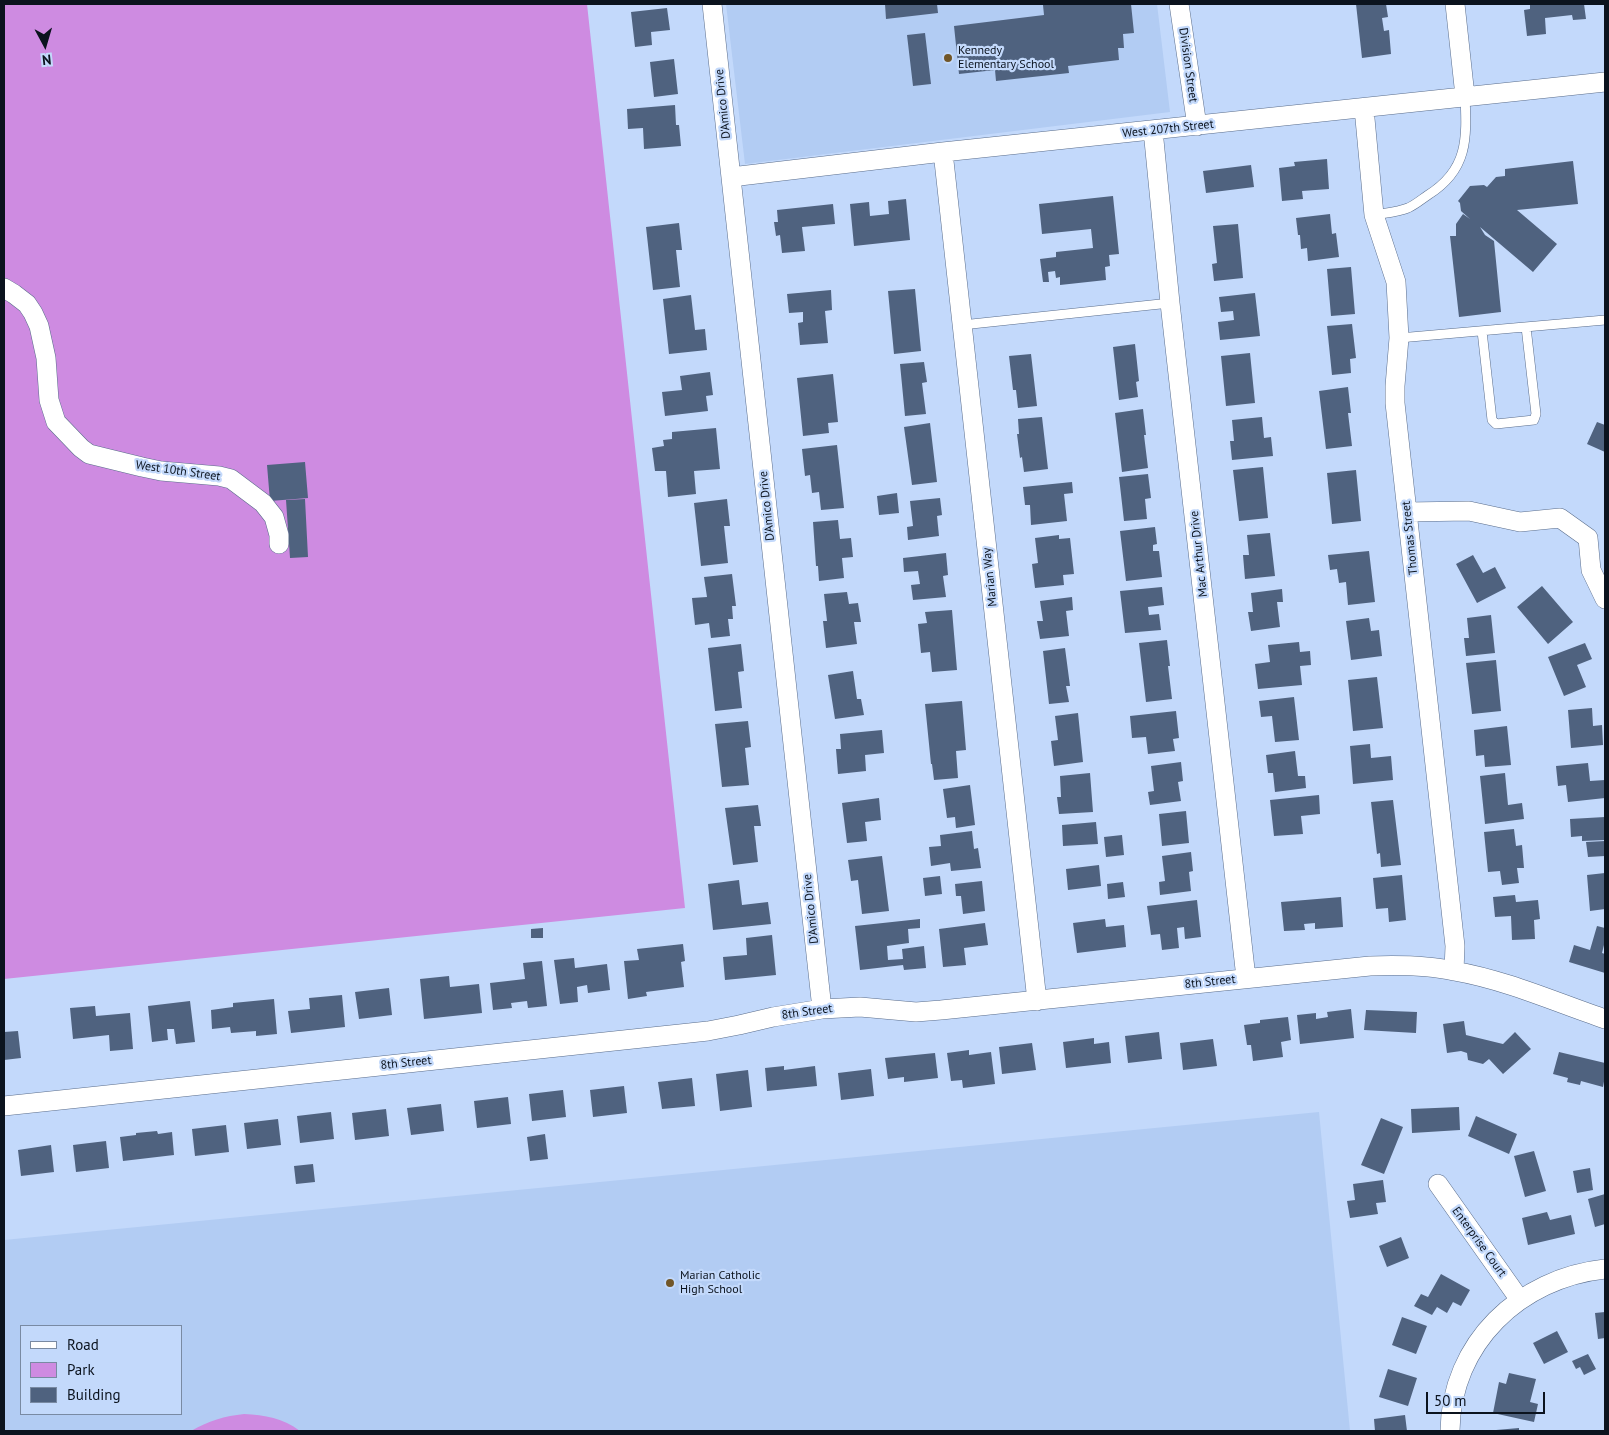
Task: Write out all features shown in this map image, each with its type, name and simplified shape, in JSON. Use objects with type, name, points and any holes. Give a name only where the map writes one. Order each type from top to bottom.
[{"type":"street","name":"D'Amico Drive","points":[[712,4],[822,1009]]},
{"type":"street","name":"Division Street","points":[[1179,4],[1197,126]]},
{"type":"street","points":[[1455,4],[1465,96]]},
{"type":"street","name":"West 207th Street","points":[[731,177],[943,152],[1605,82]]},
{"type":"street","name":"Thomas Street","points":[[1364,108],[1374,215],[1396,282],[1399,338],[1395,403],[1455,946],[1454,971]]},
{"type":"street","name":"Mac Arthur Drive","points":[[1153,130],[1170,303],[1246,978]]},
{"type":"street","name":"Marian Way","points":[[943,152],[1037,1001]]},
{"type":"street","name":"West 10th Street","points":[[4,288],[27,304],[33,313],[39,326],[46,358],[49,400],[56,422],[81,448],[89,454],[142,468],[219,476],[231,479],[263,503],[274,517],[280,544]]},
{"type":"street","points":[[1407,512],[1469,511],[1520,522],[1560,518],[1588,538],[1591,570],[1605,599]]},
{"type":"street","name":"8th Street","points":[[4,1106],[708,1031],[822,1009],[860,1007],[916,1012],[1370,966],[1413,966],[1454,971],[1516,988],[1605,1019]]},
{"type":"street","name":"Enterprise Court","points":[[1438,1184],[1520,1300]]},
{"type":"street","points":[[1450,1431],[1458,1381],[1463,1367],[1469,1355],[1499,1317],[1520,1300],[1540,1288],[1567,1276],[1605,1269]]},
{"type":"lane","points":[[1374,215],[1408,208],[1438,189],[1453,175],[1463,153],[1467,130],[1465,96]]},
{"type":"lane","points":[[962,325],[1170,303]]},
{"type":"lane","points":[[1399,338],[1605,320]]},
{"type":"lane","points":[[1482,331],[1492,420],[1496,424],[1534,420],[1536,414],[1526,327]]},
{"type":"shaded area","name":"Kennedy Elementary School","points":[[726,4],[1157,4],[1170,112],[745,164]]},
{"type":"shaded area","name":"Marian Catholic High School","points":[[1319,1112],[1350,1431],[4,1431],[4,1240]]},
{"type":"green space","points":[[4,4],[587,4],[685,908],[4,979]]},
{"type":"green space","points":[[244,1414],[274,1418],[300,1431],[191,1431],[204,1424]]},
{"type":"building","points":[[885,4],[937,4],[938,13],[886,19]]},
{"type":"building","points":[[1131,4],[1134,33],[1123,34],[1124,48],[1118,48],[1119,60],[1068,66],[1069,73],[996,81],[995,70],[959,74],[954,26],[1044,15],[1043,5]]},
{"type":"building","points":[[1356,4],[1386,4],[1388,17],[1382,18],[1384,31],[1389,30],[1391,54],[1362,58]]},
{"type":"building","points":[[1530,4],[1584,4],[1586,19],[1573,20],[1572,15],[1545,18],[1546,34],[1527,36],[1524,10],[1530,9]]},
{"type":"building","points":[[667,8],[670,30],[651,32],[652,45],[635,47],[631,12]]},
{"type":"building","points":[[925,33],[931,84],[913,86],[907,35]]},
{"type":"building","points":[[674,59],[678,94],[654,97],[650,62]]},
{"type":"building","points":[[675,105],[676,125],[679,125],[681,146],[644,149],[643,128],[628,129],[627,109]]},
{"type":"building","points":[[1327,159],[1329,189],[1302,191],[1303,199],[1282,201],[1279,168],[1295,166],[1294,162]]},
{"type":"building","points":[[1573,161],[1578,204],[1517,210],[1557,244],[1533,272],[1480,227],[1485,235],[1494,241],[1501,312],[1459,317],[1450,236],[1456,236],[1456,224],[1463,214],[1470,219],[1461,211],[1458,201],[1470,186],[1484,185],[1487,187],[1496,177],[1505,176],[1505,169]]},
{"type":"building","points":[[1251,165],[1254,187],[1206,193],[1203,171]]},
{"type":"building","points":[[1113,196],[1119,254],[1109,255],[1110,266],[1105,267],[1106,280],[1060,285],[1060,277],[1056,278],[1055,271],[1048,272],[1049,282],[1043,282],[1040,259],[1056,257],[1056,252],[1093,248],[1091,229],[1042,234],[1039,204]]},
{"type":"building","points":[[906,199],[910,240],[854,246],[850,204],[869,202],[870,216],[889,214],[888,201]]},
{"type":"building","points":[[833,204],[835,224],[802,227],[805,251],[782,253],[780,235],[776,236],[774,222],[778,222],[777,210]]},
{"type":"building","points":[[1330,214],[1332,234],[1336,233],[1339,257],[1308,261],[1307,248],[1301,249],[1296,218]]},
{"type":"building","points":[[679,223],[682,250],[676,250],[680,287],[653,290],[646,227]]},
{"type":"building","points":[[1238,224],[1243,278],[1214,281],[1212,264],[1217,263],[1213,226]]},
{"type":"building","points":[[1351,267],[1355,314],[1331,316],[1327,269]]},
{"type":"building","points":[[915,289],[921,351],[894,354],[888,291]]},
{"type":"building","points":[[831,290],[832,310],[825,311],[828,343],[800,345],[798,323],[803,322],[803,312],[789,313],[787,294]]},
{"type":"building","points":[[1255,293],[1260,336],[1220,340],[1218,322],[1234,320],[1233,311],[1221,312],[1219,297]]},
{"type":"building","points":[[691,295],[695,330],[705,329],[707,350],[669,354],[663,299]]},
{"type":"building","points":[[1352,324],[1356,358],[1350,359],[1351,373],[1332,375],[1327,326]]},
{"type":"building","points":[[1135,344],[1139,381],[1136,382],[1138,397],[1119,400],[1113,347]]},
{"type":"building","points":[[1250,353],[1255,403],[1226,406],[1221,356]]},
{"type":"building","points":[[1031,354],[1037,406],[1018,408],[1016,390],[1013,390],[1009,356]]},
{"type":"building","points":[[924,362],[927,382],[922,383],[926,414],[905,416],[900,364]]},
{"type":"building","points":[[710,372],[713,395],[706,396],[708,411],[665,416],[662,392],[682,390],[680,376]]},
{"type":"building","points":[[833,374],[838,422],[828,423],[829,433],[803,436],[797,378]]},
{"type":"building","points":[[1348,387],[1351,413],[1348,413],[1352,446],[1326,449],[1319,391]]},
{"type":"building","points":[[1143,409],[1148,468],[1122,472],[1115,413]]},
{"type":"building","points":[[1042,417],[1048,469],[1024,472],[1017,434],[1019,434],[1018,419]]},
{"type":"building","points":[[1262,417],[1264,438],[1271,437],[1273,456],[1232,460],[1230,441],[1234,441],[1232,420]]},
{"type":"building","points":[[1597,422],[1605,425],[1605,452],[1587,444]]},
{"type":"building","points":[[930,423],[937,482],[912,485],[904,427]]},
{"type":"building","points":[[716,428],[720,469],[694,471],[696,494],[668,497],[666,471],[655,471],[652,448],[664,446],[663,440],[672,439],[672,432]]},
{"type":"building","points":[[837,445],[844,508],[821,510],[819,492],[812,493],[810,475],[805,476],[802,449]]},
{"type":"building","points":[[305,462],[308,498],[270,501],[267,465]]},
{"type":"building","points":[[1263,467],[1268,518],[1239,521],[1233,470]]},
{"type":"building","points":[[1356,470],[1361,521],[1332,524],[1327,473]]},
{"type":"building","points":[[1148,474],[1151,498],[1145,499],[1147,519],[1124,521],[1119,477]]},
{"type":"building","points":[[1072,482],[1073,493],[1064,494],[1067,521],[1031,525],[1030,505],[1025,505],[1023,487]]},
{"type":"building","points":[[897,493],[899,513],[879,515],[877,496]]},
{"type":"building","points":[[940,498],[942,515],[937,516],[939,536],[908,540],[907,527],[913,526],[910,501]]},
{"type":"building","points":[[305,499],[308,557],[290,558],[286,500]]},
{"type":"building","points":[[727,499],[730,526],[724,526],[728,563],[701,566],[694,503]]},
{"type":"building","points":[[838,520],[840,539],[851,538],[853,557],[842,558],[844,578],[819,581],[813,522]]},
{"type":"building","points":[[1155,527],[1157,544],[1153,545],[1153,551],[1159,551],[1162,577],[1126,581],[1120,531]]},
{"type":"building","points":[[1270,533],[1275,576],[1245,579],[1243,555],[1249,555],[1247,535]]},
{"type":"building","points":[[1059,535],[1059,539],[1070,538],[1074,574],[1063,575],[1064,585],[1035,588],[1032,564],[1038,563],[1035,538]]},
{"type":"building","points":[[1369,551],[1375,602],[1348,605],[1346,582],[1339,583],[1337,569],[1330,570],[1328,555]]},
{"type":"building","points":[[946,553],[948,575],[943,576],[946,597],[913,600],[911,585],[920,584],[918,571],[904,572],[903,558]]},
{"type":"building","points":[[1473,555],[1483,573],[1495,567],[1506,588],[1477,603],[1456,564]]},
{"type":"building","points":[[732,574],[736,606],[732,606],[733,619],[728,619],[730,636],[711,638],[709,623],[695,625],[692,598],[707,597],[704,577]]},
{"type":"building","points":[[1542,586],[1573,622],[1548,644],[1517,607]]},
{"type":"building","points":[[1162,587],[1164,605],[1148,607],[1149,615],[1159,614],[1161,630],[1125,633],[1120,591]]},
{"type":"building","points":[[1282,589],[1283,602],[1277,602],[1280,627],[1251,631],[1248,612],[1253,612],[1251,593]]},
{"type":"building","points":[[847,592],[849,604],[858,603],[861,622],[854,622],[857,644],[826,648],[823,621],[827,621],[824,594]]},
{"type":"building","points":[[1072,597],[1073,610],[1066,611],[1069,636],[1040,639],[1037,621],[1043,621],[1040,601]]},
{"type":"building","points":[[952,610],[957,670],[932,672],[930,652],[921,653],[918,624],[927,623],[925,612]]},
{"type":"building","points":[[1491,615],[1495,653],[1466,656],[1464,638],[1469,638],[1467,618]]},
{"type":"building","points":[[1369,618],[1371,631],[1379,630],[1382,656],[1351,660],[1346,621]]},
{"type":"building","points":[[1167,640],[1172,699],[1146,702],[1139,643]]},
{"type":"building","points":[[1299,642],[1300,652],[1310,651],[1311,665],[1300,666],[1302,685],[1258,689],[1255,664],[1270,662],[1268,645]]},
{"type":"building","points":[[1585,643],[1592,659],[1577,665],[1586,687],[1564,696],[1548,657]]},
{"type":"building","points":[[741,644],[744,671],[738,672],[742,708],[715,711],[708,648]]},
{"type":"building","points":[[1065,648],[1070,686],[1066,686],[1069,702],[1049,704],[1043,651]]},
{"type":"building","points":[[1496,660],[1501,711],[1472,714],[1466,663]]},
{"type":"building","points":[[853,671],[857,699],[861,699],[864,715],[835,719],[828,675]]},
{"type":"building","points":[[1377,677],[1383,728],[1353,731],[1348,680]]},
{"type":"building","points":[[1294,697],[1299,740],[1275,742],[1272,716],[1261,717],[1259,701]]},
{"type":"building","points":[[962,701],[966,750],[956,751],[958,778],[934,780],[925,704]]},
{"type":"building","points":[[1592,708],[1593,726],[1602,725],[1603,745],[1571,748],[1568,710]]},
{"type":"building","points":[[1176,711],[1179,738],[1173,739],[1175,751],[1148,754],[1146,737],[1132,738],[1130,716]]},
{"type":"building","points":[[1078,713],[1083,762],[1054,766],[1051,741],[1058,740],[1055,716]]},
{"type":"building","points":[[748,721],[751,747],[745,748],[749,785],[722,787],[715,724]]},
{"type":"building","points":[[1507,726],[1511,765],[1485,767],[1484,755],[1476,756],[1474,730]]},
{"type":"building","points":[[882,730],[884,753],[865,755],[866,771],[838,774],[836,749],[841,749],[840,734]]},
{"type":"building","points":[[1370,744],[1371,758],[1391,756],[1393,780],[1353,784],[1350,746]]},
{"type":"building","points":[[1295,751],[1298,776],[1305,776],[1306,788],[1275,792],[1273,773],[1268,773],[1266,755]]},
{"type":"building","points":[[1181,762],[1183,781],[1178,782],[1181,801],[1150,805],[1148,792],[1154,791],[1151,766]]},
{"type":"building","points":[[1588,763],[1590,781],[1605,780],[1605,798],[1568,802],[1566,785],[1558,786],[1556,766]]},
{"type":"building","points":[[1090,773],[1093,812],[1059,814],[1057,797],[1061,797],[1060,776]]},
{"type":"building","points":[[1505,773],[1508,805],[1522,803],[1524,819],[1485,824],[1480,776]]},
{"type":"building","points":[[970,785],[975,825],[956,828],[955,817],[947,818],[943,789]]},
{"type":"building","points":[[1319,795],[1320,814],[1301,816],[1303,834],[1274,836],[1270,800]]},
{"type":"building","points":[[879,798],[881,820],[865,822],[867,841],[847,843],[842,803]]},
{"type":"building","points":[[1393,800],[1401,865],[1381,867],[1380,853],[1377,854],[1371,802]]},
{"type":"building","points":[[758,805],[761,826],[754,826],[758,862],[733,865],[725,808]]},
{"type":"building","points":[[1186,811],[1189,843],[1162,846],[1159,814]]},
{"type":"building","points":[[1605,817],[1605,840],[1582,841],[1582,836],[1571,837],[1570,819]]},
{"type":"building","points":[[1096,822],[1098,844],[1063,846],[1062,825]]},
{"type":"building","points":[[1514,829],[1516,846],[1522,845],[1524,868],[1517,868],[1519,883],[1502,885],[1500,871],[1488,872],[1484,832]]},
{"type":"building","points":[[972,831],[974,849],[978,848],[981,868],[951,871],[950,863],[931,866],[929,847],[941,846],[940,835]]},
{"type":"building","points":[[1122,835],[1124,855],[1106,857],[1104,837]]},
{"type":"building","points":[[1605,841],[1605,856],[1588,857],[1586,842]]},
{"type":"building","points":[[1191,852],[1193,871],[1189,872],[1191,891],[1160,895],[1159,882],[1165,881],[1162,856]]},
{"type":"building","points":[[882,856],[889,911],[862,914],[858,880],[851,881],[848,860]]},
{"type":"building","points":[[1099,865],[1101,886],[1068,890],[1066,869]]},
{"type":"building","points":[[1605,873],[1605,909],[1590,911],[1587,875]]},
{"type":"building","points":[[1402,875],[1406,920],[1389,922],[1388,908],[1376,909],[1373,878]]},
{"type":"building","points":[[940,876],[942,894],[925,896],[923,878]]},
{"type":"building","points":[[739,880],[742,905],[768,902],[771,924],[713,930],[708,884]]},
{"type":"building","points":[[982,881],[985,911],[963,914],[961,896],[956,896],[955,884]]},
{"type":"building","points":[[1123,882],[1125,897],[1108,899],[1107,884]]},
{"type":"building","points":[[1515,895],[1516,902],[1538,900],[1540,919],[1534,920],[1535,939],[1512,940],[1511,916],[1495,917],[1493,897]]},
{"type":"building","points":[[1341,897],[1343,927],[1315,929],[1315,923],[1304,924],[1305,930],[1284,931],[1281,902]]},
{"type":"building","points":[[1197,900],[1201,937],[1185,939],[1184,927],[1177,928],[1179,948],[1162,950],[1160,934],[1151,935],[1147,906]]},
{"type":"building","points":[[920,919],[920,928],[908,929],[909,943],[887,946],[888,960],[903,959],[902,949],[924,946],[926,968],[904,970],[903,965],[860,970],[855,926]]},
{"type":"building","points":[[1105,919],[1106,927],[1124,925],[1126,947],[1077,953],[1073,923]]},
{"type":"building","points":[[985,923],[988,945],[964,948],[966,965],[943,967],[939,929]]},
{"type":"building","points":[[1597,926],[1605,928],[1605,945],[1602,953],[1605,954],[1605,973],[1569,962],[1574,945],[1590,950]]},
{"type":"building","points":[[543,928],[543,938],[531,938],[531,929]]},
{"type":"building","points":[[772,935],[776,975],[725,980],[723,957],[747,955],[746,938]]},
{"type":"building","points":[[683,944],[685,961],[681,962],[684,987],[646,992],[647,996],[628,999],[624,961],[639,960],[637,949]]},
{"type":"building","points":[[574,958],[575,968],[607,964],[610,990],[588,993],[587,985],[577,987],[578,1002],[560,1004],[554,960]]},
{"type":"building","points":[[542,961],[547,1006],[528,1008],[527,1001],[511,1003],[512,1008],[493,1010],[490,983],[525,979],[523,963]]},
{"type":"building","points":[[449,976],[450,987],[479,984],[482,1013],[424,1019],[420,979]]},
{"type":"building","points":[[389,988],[392,1015],[359,1019],[355,992]]},
{"type":"building","points":[[342,995],[345,1027],[291,1033],[288,1011],[310,1009],[309,998]]},
{"type":"building","points":[[274,999],[277,1034],[256,1036],[256,1031],[231,1033],[230,1027],[212,1029],[211,1010],[233,1007],[233,1003]]},
{"type":"building","points":[[190,1001],[195,1042],[176,1044],[174,1029],[167,1029],[168,1040],[152,1042],[148,1006]]},
{"type":"building","points":[[95,1006],[96,1016],[130,1013],[133,1049],[110,1051],[109,1035],[73,1039],[70,1008]]},
{"type":"building","points":[[1351,1009],[1354,1038],[1300,1044],[1297,1015],[1316,1013],[1316,1019],[1328,1017],[1327,1012]]},
{"type":"building","points":[[1366,1010],[1417,1012],[1416,1033],[1364,1030]]},
{"type":"building","points":[[1288,1017],[1291,1040],[1281,1042],[1283,1057],[1253,1061],[1251,1045],[1247,1045],[1244,1025],[1260,1023],[1260,1020]]},
{"type":"building","points":[[1464,1021],[1466,1035],[1503,1044],[1515,1032],[1531,1049],[1503,1074],[1489,1059],[1483,1064],[1468,1060],[1467,1053],[1461,1051],[1447,1053],[1443,1024]]},
{"type":"building","points":[[18,1031],[21,1058],[4,1060],[4,1032]]},
{"type":"building","points":[[1159,1032],[1162,1059],[1128,1063],[1125,1036]]},
{"type":"building","points":[[1094,1038],[1094,1044],[1109,1042],[1111,1063],[1066,1068],[1063,1042]]},
{"type":"building","points":[[1213,1039],[1217,1066],[1183,1070],[1180,1043]]},
{"type":"building","points":[[1032,1043],[1036,1070],[1002,1074],[999,1047]]},
{"type":"building","points":[[969,1050],[969,1055],[991,1052],[995,1084],[963,1088],[962,1080],[951,1081],[947,1053]]},
{"type":"building","points":[[1559,1052],[1605,1063],[1603,1087],[1581,1081],[1580,1085],[1567,1082],[1568,1078],[1553,1074]]},
{"type":"building","points":[[935,1053],[938,1078],[904,1082],[904,1077],[888,1079],[885,1058]]},
{"type":"building","points":[[784,1066],[784,1070],[815,1066],[817,1086],[767,1091],[765,1068]]},
{"type":"building","points":[[871,1069],[874,1096],[841,1100],[838,1073]]},
{"type":"building","points":[[748,1070],[752,1107],[720,1111],[716,1074]]},
{"type":"building","points":[[692,1078],[695,1106],[662,1109],[658,1082]]},
{"type":"building","points":[[624,1086],[627,1113],[593,1117],[590,1090]]},
{"type":"building","points":[[563,1090],[566,1117],[532,1121],[529,1094]]},
{"type":"building","points":[[508,1097],[511,1124],[477,1128],[474,1101]]},
{"type":"building","points":[[441,1104],[444,1131],[411,1135],[407,1108]]},
{"type":"building","points":[[1459,1107],[1460,1130],[1412,1133],[1411,1109]]},
{"type":"building","points":[[386,1109],[389,1136],[355,1140],[352,1113]]},
{"type":"building","points":[[331,1112],[334,1139],[300,1143],[297,1116]]},
{"type":"building","points":[[1476,1116],[1517,1134],[1509,1154],[1468,1136]]},
{"type":"building","points":[[1381,1118],[1403,1127],[1384,1174],[1361,1165]]},
{"type":"building","points":[[278,1119],[281,1145],[247,1149],[244,1123]]},
{"type":"building","points":[[226,1125],[229,1152],[195,1156],[192,1129]]},
{"type":"building","points":[[157,1131],[158,1134],[172,1132],[174,1155],[123,1161],[120,1137]]},
{"type":"building","points":[[545,1134],[548,1159],[530,1161],[527,1137]]},
{"type":"building","points":[[106,1141],[109,1168],[76,1172],[73,1145]]},
{"type":"building","points":[[51,1145],[54,1172],[21,1176],[18,1150]]},
{"type":"building","points":[[1534,1151],[1546,1191],[1525,1197],[1514,1156]]},
{"type":"building","points":[[313,1164],[315,1182],[296,1184],[294,1166]]},
{"type":"building","points":[[1590,1168],[1593,1190],[1577,1193],[1573,1171]]},
{"type":"building","points":[[1383,1180],[1386,1202],[1376,1203],[1378,1214],[1350,1218],[1347,1201],[1355,1200],[1353,1184]]},
{"type":"building","points":[[1605,1194],[1605,1224],[1595,1227],[1588,1199]]},
{"type":"building","points":[[1547,1212],[1550,1220],[1571,1215],[1575,1234],[1528,1245],[1522,1218]]},
{"type":"building","points":[[1401,1237],[1409,1258],[1387,1267],[1379,1246]]},
{"type":"building","points":[[1441,1274],[1470,1290],[1461,1306],[1453,1302],[1447,1313],[1437,1307],[1432,1315],[1414,1306],[1421,1294],[1428,1297]]},
{"type":"building","points":[[1605,1312],[1605,1338],[1598,1339],[1595,1313]]},
{"type":"building","points":[[1402,1317],[1427,1326],[1416,1354],[1392,1345]]},
{"type":"building","points":[[1557,1331],[1568,1352],[1544,1364],[1533,1343]]},
{"type":"building","points":[[1588,1354],[1596,1369],[1584,1375],[1580,1367],[1576,1369],[1572,1361]]},
{"type":"building","points":[[1388,1369],[1417,1378],[1408,1406],[1379,1397]]},
{"type":"building","points":[[1509,1373],[1536,1379],[1530,1402],[1538,1404],[1534,1422],[1493,1413],[1499,1382],[1506,1384]]},
{"type":"building","points":[[1405,1415],[1407,1431],[1375,1431],[1374,1419]]},
{"type":"building","points":[[1519,1428],[1519,1431],[1496,1431],[1496,1430]]},
{"type":"place","name":"Kennedy Elementary School","points":[[948,58]]},
{"type":"place","name":"Marian Catholic High School","points":[[670,1283]]}]
